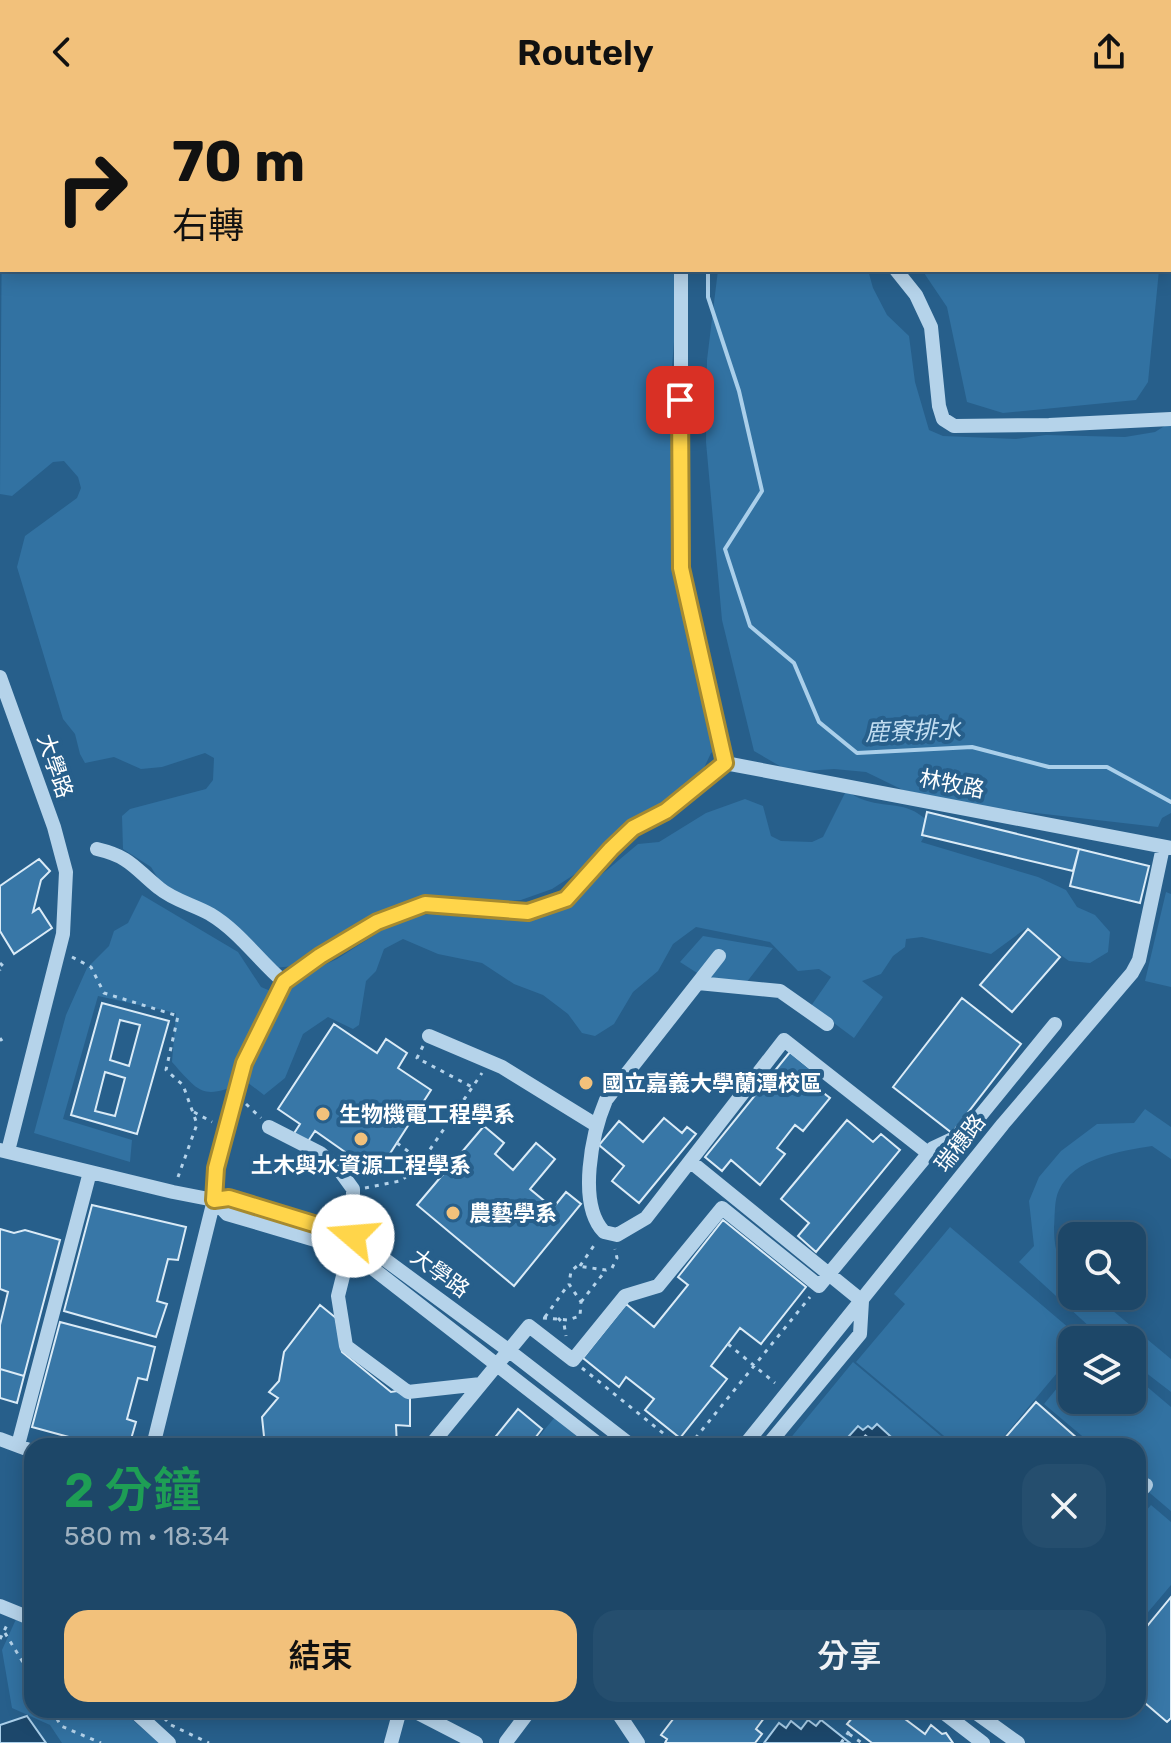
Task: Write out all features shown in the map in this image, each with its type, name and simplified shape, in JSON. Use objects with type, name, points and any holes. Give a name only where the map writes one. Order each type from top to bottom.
[{"type":"street","points":[[155,1438],[214,1200],[216,1168],[235,1092],[255,1036],[284,982],[377,922],[425,904],[528,912],[566,899],[633,828],[666,811],[725,763],[681,568],[681,272]]},
{"type":"street","points":[[898,272],[916,295],[931,327],[939,406],[943,419],[954,426],[1171,419]]},
{"type":"street","name":"大學路","points":[[0,677],[6,710],[54,827],[66,872],[63,934],[4,1151],[173,1192],[214,1200],[229,1198],[351,1243],[508,1350],[622,1438]]},
{"type":"street","name":"林牧路","points":[[725,763],[1167,848]]},
{"type":"street","name":"瑞穗路","points":[[750,1438],[1003,1124],[1132,973],[1139,960],[1167,848]]},
{"type":"street","points":[[97,849],[116,853],[130,861],[161,890],[209,914],[237,934],[284,982]]},
{"type":"street","points":[[719,956],[606,1100],[596,1125],[590,1169],[591,1213],[604,1232],[617,1235],[646,1218],[784,1040],[928,1153]]},
{"type":"street","points":[[698,983],[780,991],[827,1024]]},
{"type":"street","points":[[824,1280],[928,1153],[967,1132],[1055,1024]]},
{"type":"street","points":[[429,1036],[490,1062],[596,1125]]},
{"type":"street","points":[[269,1127],[320,1153],[337,1167],[353,1189],[351,1243],[338,1296],[346,1346],[408,1392],[481,1384]]},
{"type":"street","points":[[691,1162],[824,1280]]},
{"type":"street","points":[[27,1438],[90,1172]]},
{"type":"street","points":[[437,1438],[529,1326],[573,1360],[625,1296],[658,1286],[722,1208],[824,1280],[862,1301],[860,1334],[774,1438]]},
{"type":"street","points":[[351,1243],[496,1365],[591,1438]]},
{"type":"street","points":[[0,1439],[24,1448]]},
{"type":"street","points":[[0,1606],[24,1616]]},
{"type":"street","points":[[142,1718],[169,1743]]},
{"type":"street","points":[[391,1743],[398,1718]]},
{"type":"street","points":[[428,1718],[476,1743]]},
{"type":"street","points":[[506,1742],[524,1718]]},
{"type":"street","points":[[621,1718],[638,1743]]},
{"type":"street","points":[[950,1718],[983,1743]]},
{"type":"street","points":[[983,1718],[1018,1743]]},
{"type":"path","points":[[59,950],[91,967],[104,993],[178,1016],[166,1070],[183,1085],[197,1124],[173,1192]]},
{"type":"path","points":[[0,963],[4,967],[0,970]]},
{"type":"path","points":[[429,1036],[417,1058],[472,1087]]},
{"type":"path","points":[[353,1189],[400,1181],[416,1170],[490,1062]]},
{"type":"path","points":[[235,1092],[269,1127]]},
{"type":"path","points":[[193,1111],[212,1122],[228,1119]]},
{"type":"path","points":[[397,1143],[441,1176]]},
{"type":"path","points":[[529,1326],[545,1317],[569,1284],[571,1271],[580,1266],[604,1232],[617,1258],[612,1268],[580,1266]]},
{"type":"path","points":[[545,1317],[574,1320],[580,1316],[581,1302],[606,1270]]},
{"type":"path","points":[[696,1438],[824,1280]]},
{"type":"path","points":[[569,1284],[581,1302]]},
{"type":"path","points":[[728,1344],[787,1393]]},
{"type":"path","points":[[573,1360],[669,1438]]},
{"type":"path","points":[[864,1438],[867,1434]]},
{"type":"path","points":[[0,1639],[5,1634],[24,1664]]},
{"type":"path","points":[[56,1718],[61,1726],[101,1743]]},
{"type":"path","points":[[168,1718],[164,1722],[209,1743]]},
{"type":"path","points":[[841,1743],[852,1727]]},
{"type":"path","points":[[848,1733],[862,1743]]},
{"type":"shaded area","points":[[2,272],[680,272],[672,366],[677,556],[696,665],[722,747],[711,753],[688,802],[650,819],[637,834],[552,889],[521,900],[473,905],[401,906],[294,966],[274,968],[242,935],[167,893],[151,867],[123,849],[122,816],[130,809],[206,789],[213,780],[214,758],[205,753],[162,767],[141,769],[114,757],[85,763],[75,734],[63,719],[17,567],[25,536],[77,498],[81,488],[78,477],[64,461],[53,462],[12,496],[0,494]]},
{"type":"shaded area","points":[[718,272],[869,272],[887,315],[909,336],[915,382],[929,430],[943,436],[1016,439],[1046,435],[1125,437],[1155,432],[1171,422],[1171,813],[1162,818],[1158,827],[983,807],[903,790],[866,772],[834,769],[790,772],[754,751],[722,620],[706,442],[707,360]]},
{"type":"shaded area","points":[[923,272],[1159,272],[1148,382],[1136,400],[1003,413],[967,402],[947,307]]},
{"type":"shaded area","points":[[846,791],[874,803],[908,808],[923,817],[931,825],[921,842],[1038,877],[1066,890],[1077,907],[1095,915],[1110,932],[1108,952],[1090,963],[1069,961],[1025,929],[991,954],[922,937],[906,939],[905,947],[893,956],[881,974],[862,981],[883,997],[854,1038],[811,1006],[831,977],[819,969],[798,971],[770,942],[696,927],[673,944],[658,971],[633,992],[614,1024],[595,1036],[582,1033],[568,1014],[543,995],[514,984],[482,963],[438,954],[403,939],[384,949],[376,971],[366,981],[359,1025],[353,1029],[328,1017],[303,1034],[285,1078],[264,1095],[247,1082],[221,1091],[198,1088],[172,1062],[176,1013],[98,996],[63,1119],[132,1140],[130,1162],[34,1133],[66,1015],[87,968],[109,946],[114,931],[128,923],[142,895],[238,952],[261,987],[280,995],[311,971],[337,959],[401,918],[432,914],[486,919],[520,917],[550,908],[588,886],[638,844],[659,842],[706,813],[745,799],[763,806],[771,836],[781,841],[812,842],[823,837]]},
{"type":"shaded area","points":[[1166,892],[1171,894],[1171,987],[1145,981]]},
{"type":"shaded area","points":[[703,936],[773,948],[746,983],[708,980],[680,962]]},
{"type":"shaded area","points":[[1145,1109],[1171,1127],[1171,1159],[1152,1146],[1126,1150],[1087,1163],[1066,1179],[1055,1203],[1058,1298],[1019,1262],[1034,1246],[1029,1201],[1039,1177],[1061,1151],[1097,1124],[1134,1123]]},
{"type":"shaded area","points":[[950,1227],[1067,1326],[1058,1326],[1058,1372],[1003,1438],[946,1438],[856,1362],[905,1304],[894,1294]]},
{"type":"shaded area","points":[[1071,1310],[1112,1310],[1131,1326],[1089,1326]]},
{"type":"shaded area","points":[[1146,1338],[1171,1359],[1171,1392],[1146,1373]]},
{"type":"shaded area","points":[[853,1362],[943,1438],[791,1438]]},
{"type":"shaded area","points":[[1146,1386],[1171,1407],[1171,1511],[1146,1490],[1146,1438],[1084,1438],[1044,1404],[1058,1387],[1058,1414],[1146,1414]]},
{"type":"shaded area","points":[[560,1411],[589,1438],[538,1438]]},
{"type":"shaded area","points":[[877,1424],[892,1438],[847,1438],[858,1426],[863,1430],[868,1426],[872,1429]]},
{"type":"shaded area","points":[[1151,1505],[1171,1522],[1171,1585],[1146,1615],[1146,1511]]},
{"type":"shaded area","points":[[17,1617],[24,1622],[24,1713],[12,1708],[2,1650]]},
{"type":"shaded area","points":[[28,1718],[46,1743],[0,1743],[0,1725]]},
{"type":"shaded area","points":[[34,1718],[130,1718],[159,1743],[62,1743],[50,1725]]},
{"type":"shaded area","points":[[808,1720],[816,1726],[821,1720],[850,1743],[764,1743],[779,1723],[786,1728],[791,1721],[801,1729]]},
{"type":"building","points":[[927,812],[1079,849],[1073,871],[922,835]]},
{"type":"building","points":[[1079,849],[1149,866],[1140,903],[1070,886]]},
{"type":"building","points":[[39,859],[50,871],[41,880],[33,912],[39,908],[52,928],[14,954],[0,931],[0,886]]},
{"type":"building","points":[[1028,929],[1060,957],[1012,1012],[980,985]]},
{"type":"building","points":[[962,998],[1021,1044],[952,1133],[893,1087]]},
{"type":"building","points":[[102,1003],[169,1021],[137,1134],[71,1115]],"holes":[[[120,1020],[140,1025],[129,1066],[110,1060]],[[105,1072],[125,1078],[115,1116],[95,1111]]]},
{"type":"building","points":[[334,1024],[377,1053],[386,1039],[407,1053],[398,1068],[431,1090],[378,1172],[360,1160],[352,1172],[338,1163],[345,1152],[315,1131],[307,1143],[293,1135],[300,1124],[278,1109]]},
{"type":"building","points":[[790,1052],[812,1070],[803,1082],[814,1092],[817,1088],[830,1098],[803,1131],[795,1125],[777,1148],[785,1154],[760,1185],[731,1160],[722,1171],[705,1157]]},
{"type":"building","points":[[664,1118],[682,1133],[687,1127],[696,1134],[639,1203],[612,1181],[624,1166],[599,1145],[619,1121],[643,1142]]},
{"type":"building","points":[[847,1120],[873,1142],[881,1134],[900,1150],[816,1252],[798,1236],[809,1223],[781,1199]]},
{"type":"building","points":[[484,1126],[504,1143],[495,1154],[513,1170],[536,1143],[555,1159],[530,1189],[553,1208],[566,1192],[581,1204],[514,1286],[417,1205]]},
{"type":"building","points":[[92,1205],[186,1227],[178,1260],[168,1259],[157,1301],[167,1304],[156,1337],[64,1311]]},
{"type":"building","points":[[723,1220],[806,1287],[761,1344],[740,1328],[711,1366],[727,1379],[680,1438],[645,1410],[654,1399],[626,1377],[619,1387],[583,1358],[626,1304],[654,1327],[688,1285],[678,1277]]},
{"type":"building","points":[[0,1229],[14,1233],[25,1230],[60,1240],[24,1376],[0,1369],[0,1325],[8,1292],[0,1289]]},
{"type":"building","points":[[320,1305],[336,1318],[342,1352],[391,1392],[397,1391],[410,1399],[410,1426],[396,1425],[397,1438],[264,1438],[262,1417],[278,1398],[269,1392],[279,1381],[284,1352]]},
{"type":"building","points":[[60,1322],[155,1347],[147,1380],[138,1378],[127,1419],[136,1422],[131,1438],[73,1438],[32,1427]]},
{"type":"building","points":[[0,1369],[24,1376],[17,1403],[0,1398]]},
{"type":"building","points":[[1036,1402],[1077,1438],[1005,1438]]},
{"type":"building","points":[[518,1409],[542,1429],[535,1438],[494,1438]]},
{"type":"building","points":[[1171,1597],[1171,1718],[1167,1722],[1146,1704],[1146,1627]]},
{"type":"building","points":[[674,1718],[764,1718],[756,1729],[762,1734],[755,1743],[665,1743],[667,1739],[661,1735]]},
{"type":"building","points":[[852,1718],[904,1718],[925,1734],[931,1725],[942,1734],[946,1733],[953,1743],[872,1743],[847,1724]]},
{"type":"waterway","name":"鹿寮排水","points":[[708,272],[708,297],[739,391],[762,491],[725,549],[750,626],[794,663],[819,722],[857,753],[972,747],[1049,767],[1107,767],[1171,802]]},
{"type":"place","name":"國立嘉義大學蘭潭校區","points":[[586,1083]]},
{"type":"place","name":"生物機電工程學系","points":[[323,1114]]},
{"type":"place","name":"土木與水資源工程學系","points":[[361,1139]]},
{"type":"place","name":"農藝學系","points":[[453,1213]]},
{"type":"route","points":[[353,1236],[229,1198],[214,1200],[216,1168],[244,1063],[284,982],[377,922],[425,904],[528,912],[566,899],[633,828],[666,811],[725,763],[681,568],[680,400]]}]
